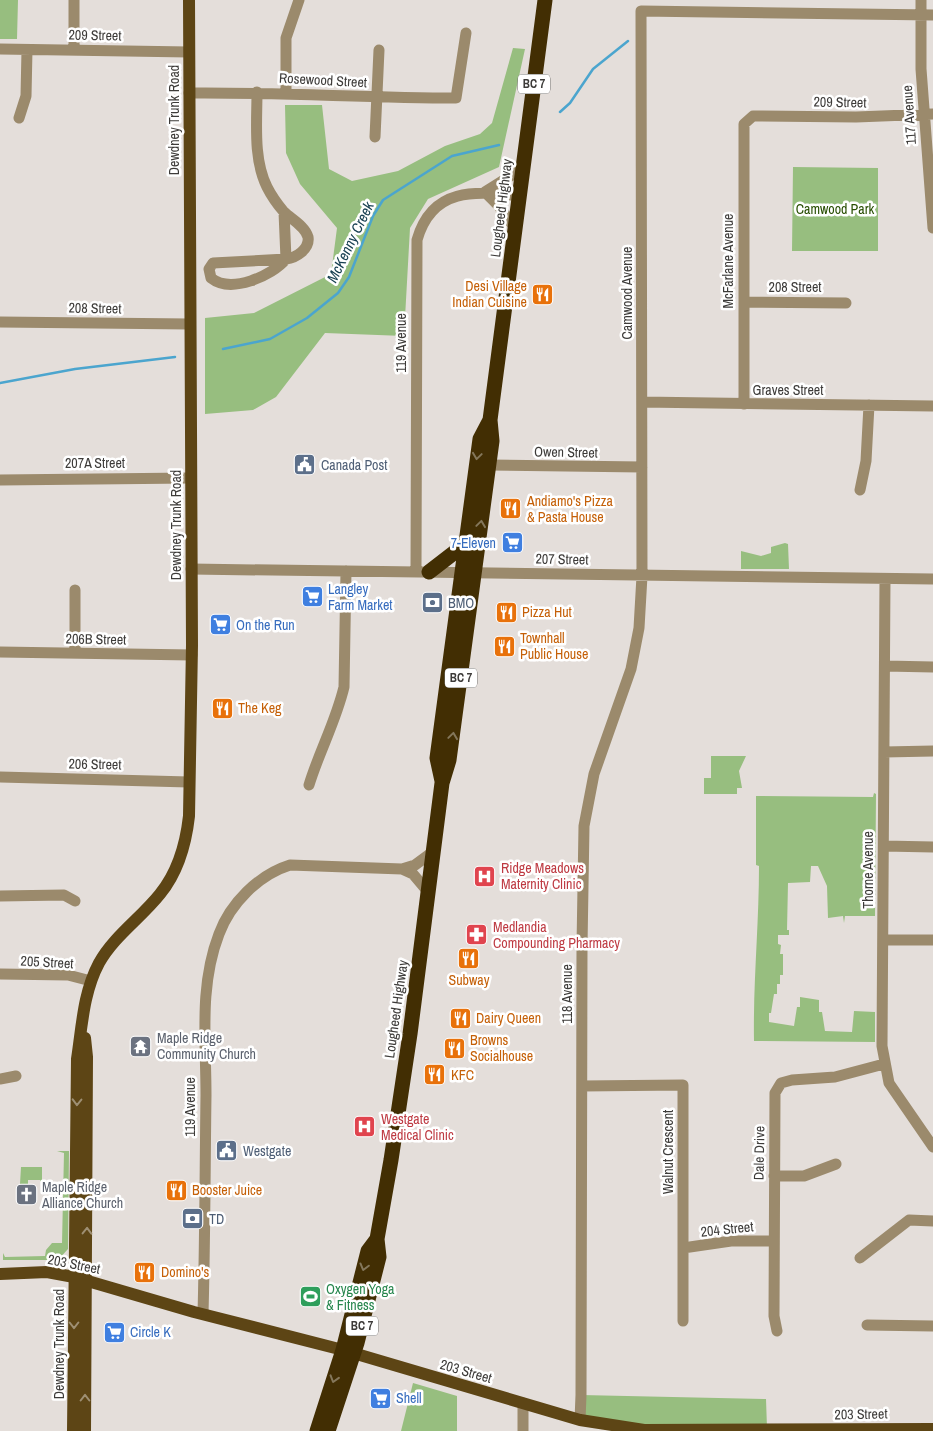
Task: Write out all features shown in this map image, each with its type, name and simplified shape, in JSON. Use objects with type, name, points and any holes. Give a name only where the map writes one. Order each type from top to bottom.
[{"type":"highway","name":"Lougheed Highway","points":[[328,1431],[348,1351],[368,1251],[377,1239],[391,1160],[429,893],[442,783],[449,760],[468,572],[489,465],[492,441],[490,420],[545,0]]},
{"type":"highway","name":"Lougheed Highway","points":[[468,572],[464,545],[480,439],[490,420]]},
{"type":"highway","points":[[423,571],[464,545]]},
{"type":"highway","name":"Lougheed Highway","points":[[317,1431],[348,1351]]},
{"type":"main road","name":"Dewdney Trunk Road","points":[[85,1431],[80,1278],[78,1059],[83,1018],[91,981],[110,946],[161,893],[177,866],[188,829],[192,655],[189,0]]},
{"type":"main road","name":"203 Street","points":[[0,1274],[47,1272],[80,1278],[203,1314],[348,1351],[580,1420],[644,1430],[933,1429]]},
{"type":"main road","name":"Dewdney Trunk Road","points":[[73,1431],[80,1278]]},
{"type":"street","points":[[74,0],[74,50]]},
{"type":"street","points":[[286,93],[286,38],[299,0]]},
{"type":"street","name":"117 Avenue","points":[[921,0],[920,15],[929,114],[933,228]]},
{"type":"street","points":[[701,5],[933,15]]},
{"type":"street","name":"Camwood Avenue","points":[[642,576],[641,11],[701,5]]},
{"type":"street","name":"Rosewood Street","points":[[189,93],[257,92],[378,98],[456,98],[466,33]]},
{"type":"street","name":"209 Street","points":[[0,49],[189,52]]},
{"type":"street","points":[[19,118],[26,96],[28,50]]},
{"type":"street","points":[[375,137],[379,50]]},
{"type":"street","points":[[257,92],[260,167],[267,186],[284,212],[308,237],[300,254],[286,259],[214,263],[210,266],[209,274],[220,282],[249,282],[279,269],[286,259],[284,212]]},
{"type":"street","name":"209 Street","points":[[748,119],[762,115],[856,117],[929,114]]},
{"type":"street","name":"McFarlane Avenue","points":[[744,404],[743,130],[748,119]]},
{"type":"street","points":[[515,228],[498,205],[485,192],[523,168]]},
{"type":"street","name":"119 Avenue","points":[[423,571],[417,240],[422,226],[438,205],[450,197],[472,192],[519,196]]},
{"type":"street","name":"208 Street","points":[[744,302],[846,303]]},
{"type":"street","name":"208 Street","points":[[0,322],[189,324]]},
{"type":"street","name":"Graves Street","points":[[642,402],[933,406]]},
{"type":"street","points":[[860,490],[866,462],[869,406]]},
{"type":"street","name":"Owen Street","points":[[489,465],[642,467]]},
{"type":"street","name":"207A Street","points":[[0,480],[190,478]]},
{"type":"street","name":"207 Street","points":[[191,569],[933,580]]},
{"type":"street","points":[[309,785],[319,753],[341,702],[344,687],[346,571]]},
{"type":"street","name":"118 Avenue","points":[[580,1420],[582,1395],[582,873],[586,808],[594,774],[631,669],[639,628],[642,576]]},
{"type":"street","name":"Thorne Avenue","points":[[885,579],[882,1046],[884,1064],[894,1091],[932,1145]]},
{"type":"street","points":[[75,590],[75,654]]},
{"type":"street","name":"206B Street","points":[[0,652],[192,655]]},
{"type":"street","points":[[885,666],[933,667]]},
{"type":"street","points":[[884,752],[933,752]]},
{"type":"street","name":"206 Street","points":[[0,777],[189,782]]},
{"type":"street","points":[[884,846],[933,846]]},
{"type":"street","points":[[402,869],[415,865],[434,851]]},
{"type":"street","name":"119 Avenue","points":[[203,1314],[204,1008],[207,976],[219,934],[230,912],[252,887],[279,868],[290,865],[402,869]]},
{"type":"street","points":[[402,869],[413,874],[429,893]]},
{"type":"street","points":[[0,896],[64,895],[75,901]]},
{"type":"street","points":[[883,940],[933,940]]},
{"type":"street","name":"205 Street","points":[[0,974],[68,975],[91,981]]},
{"type":"street","name":"Dale Drive","points":[[777,1331],[774,1316],[775,1093],[781,1083],[792,1080],[835,1077],[884,1064]]},
{"type":"street","points":[[0,1079],[16,1076]]},
{"type":"street","name":"Walnut Crescent","points":[[582,1086],[683,1085],[683,1321]]},
{"type":"street","points":[[774,1176],[804,1176],[836,1164]]},
{"type":"street","points":[[860,1258],[909,1220],[933,1221]]},
{"type":"street","name":"204 Street","points":[[682,1248],[731,1241],[774,1241]]},
{"type":"street","points":[[867,1325],[933,1326]]},
{"type":"street","points":[[523,1403],[523,1431]]},
{"type":"green space","points":[[0,0],[18,0],[17,39],[0,39]]},
{"type":"green space","points":[[513,48],[525,49],[499,167],[428,199],[410,228],[404,336],[325,333],[276,397],[253,410],[205,414],[205,318],[254,313],[331,274],[337,228],[300,184],[286,153],[285,105],[322,105],[329,169],[352,181],[398,171],[445,146],[480,134],[492,123]]},
{"type":"green space","name":"Camwood Park","points":[[793,167],[878,168],[878,251],[792,251]]},
{"type":"green space","points":[[785,543],[788,544],[789,569],[741,569],[741,551],[761,556],[771,553],[771,547]]},
{"type":"green space","points":[[711,756],[746,756],[739,771],[742,788],[737,788],[737,794],[704,794],[704,778],[711,778]]},
{"type":"green space","points":[[874,793],[876,794],[875,916],[845,916],[844,923],[843,916],[828,918],[827,886],[818,866],[811,866],[810,882],[788,883],[787,930],[789,930],[789,935],[778,935],[778,944],[781,945],[780,954],[783,954],[783,975],[780,975],[780,984],[777,984],[777,994],[774,994],[771,1013],[769,1013],[769,1022],[794,1026],[797,1007],[800,1007],[800,997],[819,1000],[819,1012],[822,1012],[825,1031],[852,1032],[854,1011],[875,1012],[875,1042],[754,1041],[759,866],[756,865],[756,796],[873,797]]},
{"type":"green space","points":[[57,1151],[69,1151],[68,1249],[58,1260],[3,1260],[3,1253],[5,1257],[45,1256],[46,1250],[52,1243],[62,1243],[64,1153]]},
{"type":"green space","points":[[21,1167],[42,1167],[42,1184],[40,1180],[28,1180],[28,1184],[20,1184]]},
{"type":"green space","points":[[413,1383],[457,1396],[457,1431],[401,1431]]},
{"type":"green space","points":[[581,1395],[766,1399],[767,1428],[723,1430],[580,1420]]},
{"type":"waterway","name":"McKenny Creek","points":[[560,112],[570,103],[593,69],[628,41]]},
{"type":"waterway","name":"McKenny Creek","points":[[223,349],[270,339],[307,318],[338,293],[349,277],[373,216],[383,200],[452,156],[499,145]]},
{"type":"waterway","name":"McKenny Creek","points":[[0,383],[75,369],[175,357]]},
{"type":"place","name":"Desi Village Indian Cuisine","points":[[543,294]]},
{"type":"place","name":"Canada Post","points":[[305,465]]},
{"type":"place","name":"Andiamo's Pizza & Pasta House","points":[[511,509]]},
{"type":"place","name":"7-Eleven","points":[[512,543]]},
{"type":"place","name":"Langley Farm Market","points":[[312,597]]},
{"type":"place","name":"BMO","points":[[432,603]]},
{"type":"place","name":"Pizza Hut","points":[[506,612]]},
{"type":"place","name":"On the Run","points":[[220,625]]},
{"type":"place","name":"Townhall Public House","points":[[504,646]]},
{"type":"place","name":"The Keg","points":[[222,708]]},
{"type":"place","name":"Ridge Meadows Maternity Clinic","points":[[485,876]]},
{"type":"place","name":"Medlandia Compounding Pharmacy","points":[[477,935]]},
{"type":"place","name":"Subway","points":[[469,958]]},
{"type":"place","name":"Dairy Queen","points":[[460,1018]]},
{"type":"place","name":"Maple Ridge Community Church","points":[[141,1046]]},
{"type":"place","name":"Browns Socialhouse","points":[[454,1048]]},
{"type":"place","name":"KFC","points":[[435,1075]]},
{"type":"place","name":"Westgate Medical Clinic","points":[[365,1127]]},
{"type":"place","name":"Westgate","points":[[227,1151]]},
{"type":"place","name":"Booster Juice","points":[[176,1190]]},
{"type":"place","name":"Maple Ridge Alliance Church","points":[[26,1195]]},
{"type":"place","name":"TD","points":[[193,1219]]},
{"type":"place","name":"Domino's","points":[[145,1272]]},
{"type":"place","name":"Oxygen Yoga & Fitness","points":[[310,1297]]},
{"type":"place","name":"Circle K","points":[[114,1332]]},
{"type":"place","name":"Shell","points":[[380,1398]]}]
